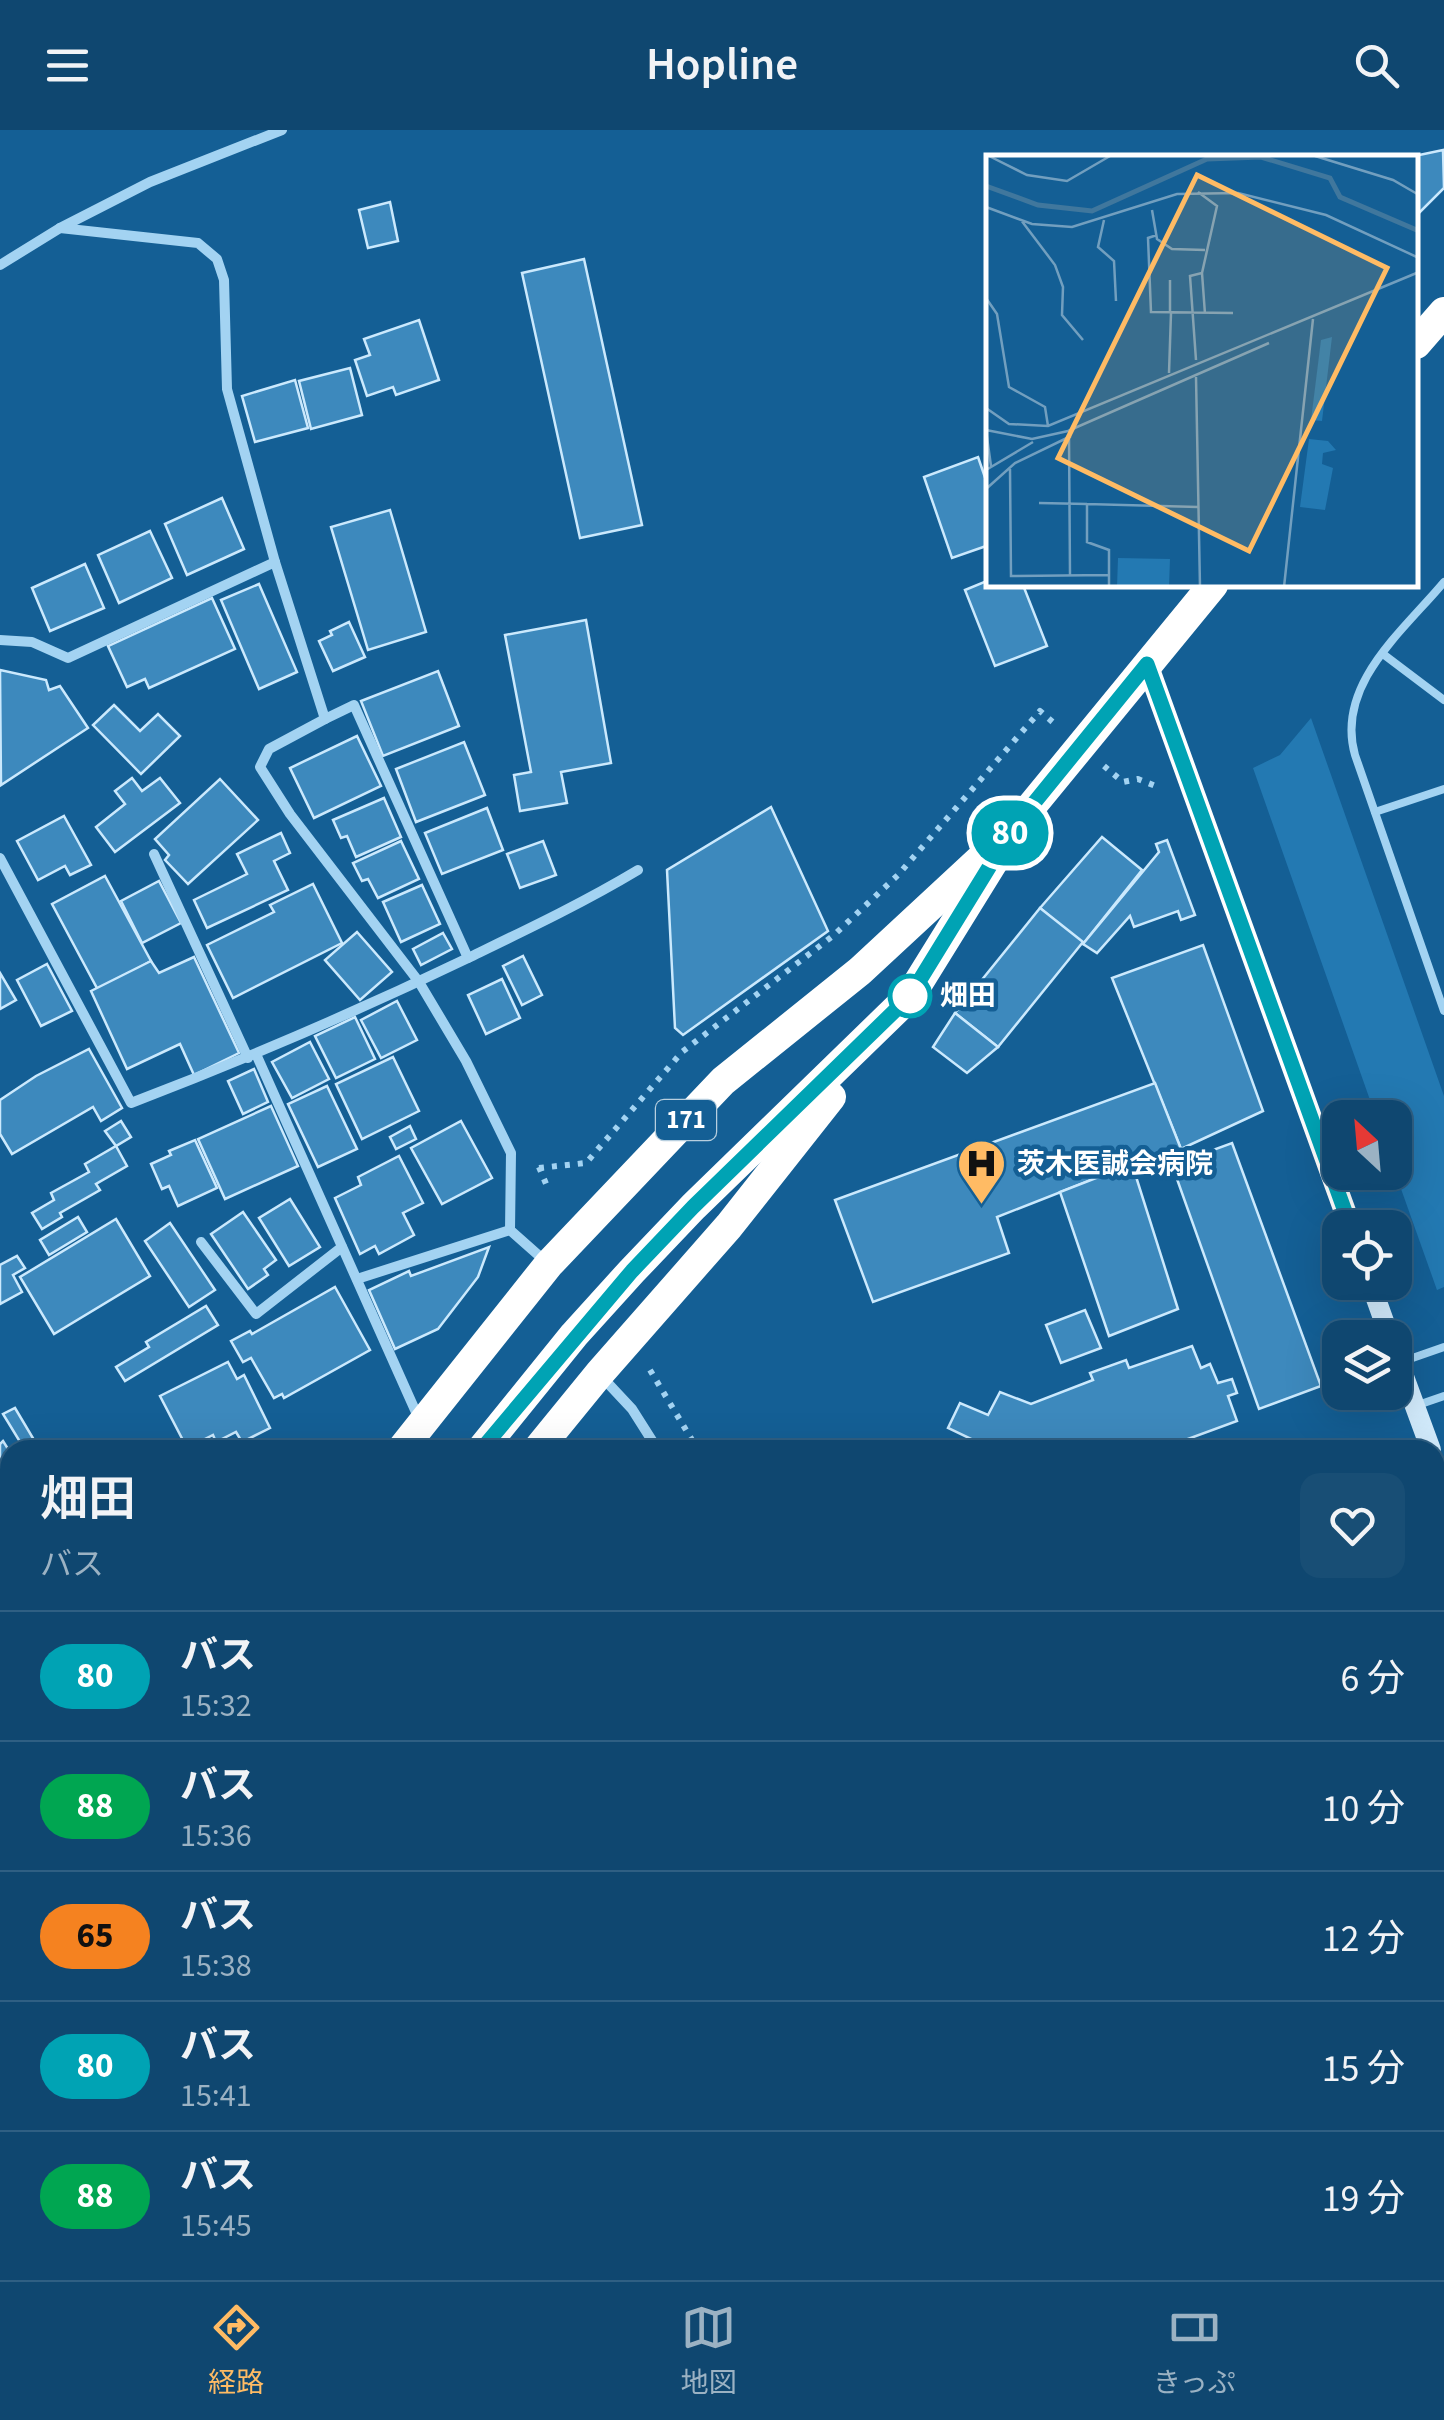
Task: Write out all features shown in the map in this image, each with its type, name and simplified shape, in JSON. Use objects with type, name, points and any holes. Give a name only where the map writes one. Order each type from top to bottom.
[{"type":"highway","points":[[1419,341],[1444,312]]},
{"type":"highway","name":"171","points":[[489,1440],[632,1271],[910,996],[1012,830],[1211,588]]},
{"type":"highway","name":"171","points":[[409,1440],[549,1264],[724,1082],[860,971],[1012,830]]},
{"type":"highway","points":[[545,1440],[730,1226],[910,996]]},
{"type":"street","points":[[0,266],[60,228],[150,182],[282,130]]},
{"type":"street","points":[[60,228],[198,243],[217,259],[224,280],[227,389],[275,562],[325,719]]},
{"type":"street","points":[[0,640],[32,642],[68,658],[275,562]]},
{"type":"street","points":[[1147,664],[1344,1210]]},
{"type":"street","points":[[468,958],[354,705],[269,748],[260,768],[290,814],[419,982],[466,1061],[512,1153],[510,1230]]},
{"type":"street","points":[[154,854],[342,1247],[421,1424]]},
{"type":"street","points":[[0,858],[131,1102],[252,1056],[419,982],[580,904],[638,870]]},
{"type":"street","points":[[510,1230],[549,1264]]},
{"type":"street","points":[[356,1279],[510,1230]]},
{"type":"street","points":[[201,1242],[256,1314],[342,1247]]},
{"type":"street","points":[[599,1374],[632,1409],[652,1440]]},
{"type":"street","points":[[1412,1398],[1427,1440]]},
{"type":"lane","points":[[1444,582],[1365,678],[1351,716],[1352,743],[1444,1011]]},
{"type":"lane","points":[[1384,654],[1444,700]]},
{"type":"lane","points":[[1375,812],[1444,789]]},
{"type":"lane","points":[[1412,1354],[1444,1347]]},
{"type":"lane","points":[[1415,1406],[1444,1396]]},
{"type":"path","points":[[539,1168],[586,1163],[682,1052],[834,935],[898,875],[1040,711]]},
{"type":"path","points":[[1123,782],[1138,779],[1154,783],[1162,791]]},
{"type":"path","points":[[650,1370],[692,1440]]},
{"type":"shaded area","points":[[1311,718],[1444,1096],[1444,1287],[1437,1290],[1412,1210],[1409,1210],[1401,1190],[1412,1190],[1412,1100],[1370,1100],[1253,768],[1280,755]]},
{"type":"building","points":[[1443,150],[1444,188],[1419,213],[1419,155]]},
{"type":"building","points":[[390,202],[398,241],[368,248],[359,210]]},
{"type":"building","points":[[584,259],[642,525],[580,538],[522,273]]},
{"type":"building","points":[[419,320],[439,380],[396,395],[393,387],[367,396],[355,360],[370,355],[364,339]]},
{"type":"building","points":[[350,368],[362,415],[311,429],[299,381]]},
{"type":"building","points":[[295,380],[308,428],[255,442],[242,396]]},
{"type":"building","points":[[978,457],[986,480],[986,546],[952,558],[924,477]]},
{"type":"building","points":[[222,498],[244,549],[187,575],[165,524]]},
{"type":"building","points":[[390,510],[426,632],[368,650],[331,527]]},
{"type":"building","points":[[150,531],[172,578],[119,603],[98,555]]},
{"type":"building","points":[[85,564],[104,608],[50,631],[32,588]]},
{"type":"building","points":[[986,581],[986,588],[1024,588],[1047,646],[995,666],[965,590]]},
{"type":"building","points":[[259,584],[297,672],[259,689],[221,600]]},
{"type":"building","points":[[212,598],[235,649],[149,688],[145,679],[127,687],[108,646]]},
{"type":"building","points":[[586,620],[611,763],[561,772],[567,803],[520,811],[514,775],[531,772],[505,635]]},
{"type":"building","points":[[349,622],[365,657],[333,671],[319,641]]},
{"type":"building","points":[[0,670],[46,680],[49,690],[60,686],[88,728],[1,785]]},
{"type":"building","points":[[438,671],[459,726],[383,756],[361,701]]},
{"type":"building","points":[[114,705],[140,731],[158,714],[180,736],[141,774],[93,725]]},
{"type":"building","points":[[357,736],[381,786],[314,818],[290,768]]},
{"type":"building","points":[[464,742],[485,795],[416,822],[396,769]]},
{"type":"building","points":[[132,778],[142,791],[160,778],[180,803],[115,852],[96,827],[125,804],[115,791]]},
{"type":"building","points":[[220,779],[258,820],[188,884],[165,860],[169,855],[155,839]]},
{"type":"building","points":[[384,798],[401,837],[356,857],[347,836],[341,838],[333,820]]},
{"type":"building","points":[[771,807],[828,931],[683,1035],[675,1028],[667,870]]},
{"type":"building","points":[[487,808],[503,850],[442,874],[425,833]]},
{"type":"building","points":[[64,816],[91,865],[70,875],[65,866],[38,880],[17,841]]},
{"type":"building","points":[[281,833],[290,853],[274,861],[288,890],[207,928],[194,900],[247,874],[237,854]]},
{"type":"building","points":[[1102,837],[1142,870],[1083,944],[1040,908]]},
{"type":"building","points":[[1167,840],[1195,915],[1181,920],[1178,911],[1134,927],[1130,916],[1097,953],[1083,944],[1159,852],[1156,844]]},
{"type":"building","points":[[401,841],[419,879],[378,898],[368,879],[362,881],[353,863]]},
{"type":"building","points":[[543,841],[556,875],[520,888],[507,854]]},
{"type":"building","points":[[105,876],[151,961],[98,990],[52,904]]},
{"type":"building","points":[[159,881],[181,923],[142,943],[121,901]]},
{"type":"building","points":[[313,884],[342,943],[233,998],[207,945],[274,912],[270,905]]},
{"type":"building","points":[[422,885],[440,924],[401,942],[383,902]]},
{"type":"building","points":[[1040,908],[1083,942],[998,1047],[955,1013]]},
{"type":"building","points":[[357,932],[392,972],[360,1000],[325,960]]},
{"type":"building","points":[[443,933],[452,949],[421,965],[413,949]]},
{"type":"building","points":[[1203,945],[1263,1111],[1181,1149],[1112,978]]},
{"type":"building","points":[[523,956],[542,995],[522,1005],[503,966]]},
{"type":"building","points":[[194,957],[239,1053],[194,1075],[180,1044],[127,1069],[91,991],[151,961],[159,973]]},
{"type":"building","points":[[47,964],[72,1011],[41,1026],[17,980]]},
{"type":"building","points":[[0,973],[16,1000],[0,1009]]},
{"type":"building","points":[[502,979],[520,1018],[486,1034],[468,995]]},
{"type":"building","points":[[397,1001],[417,1040],[381,1058],[361,1020]]},
{"type":"building","points":[[955,1013],[998,1047],[967,1073],[933,1047]]},
{"type":"building","points":[[355,1017],[375,1059],[336,1078],[315,1036]]},
{"type":"building","points":[[310,1042],[329,1079],[292,1098],[272,1062]]},
{"type":"building","points":[[89,1049],[122,1108],[101,1121],[93,1107],[12,1154],[0,1134],[0,1100]]},
{"type":"building","points":[[393,1057],[419,1111],[362,1139],[336,1084]]},
{"type":"building","points":[[254,1069],[268,1102],[243,1114],[228,1081]]},
{"type":"building","points":[[1155,1083],[1181,1149],[997,1217],[1009,1253],[873,1302],[835,1200]]},
{"type":"building","points":[[327,1086],[357,1149],[318,1167],[288,1104]]},
{"type":"building","points":[[271,1106],[298,1166],[225,1199],[198,1139]]},
{"type":"building","points":[[121,1121],[131,1137],[116,1146],[105,1131]]},
{"type":"building","points":[[461,1121],[492,1178],[442,1204],[411,1148]]},
{"type":"building","points":[[410,1126],[416,1139],[396,1149],[390,1137]]},
{"type":"building","points":[[195,1140],[217,1188],[178,1206],[169,1186],[162,1189],[151,1164]]},
{"type":"building","points":[[1232,1143],[1321,1386],[1259,1409],[1172,1165]]},
{"type":"building","points":[[116,1146],[127,1166],[96,1184],[100,1190],[60,1213],[62,1217],[42,1229],[32,1213],[54,1200],[51,1193],[89,1172],[85,1164]]},
{"type":"building","points":[[399,1156],[423,1203],[403,1213],[414,1235],[379,1254],[375,1246],[360,1254],[335,1198],[361,1185],[358,1177]]},
{"type":"building","points":[[1132,1164],[1178,1309],[1109,1336],[1060,1192]]},
{"type":"building","points":[[290,1199],[320,1247],[289,1266],[259,1218]]},
{"type":"building","points":[[243,1212],[276,1260],[264,1269],[268,1275],[248,1289],[211,1234]]},
{"type":"building","points":[[78,1217],[87,1232],[49,1255],[40,1240]]},
{"type":"building","points":[[116,1219],[150,1276],[54,1334],[20,1277]]},
{"type":"building","points":[[170,1223],[215,1290],[189,1307],[145,1241]]},
{"type":"building","points":[[489,1247],[478,1277],[438,1329],[395,1349],[369,1290],[409,1271],[411,1276]]},
{"type":"building","points":[[17,1256],[25,1268],[13,1275],[22,1292],[0,1304],[0,1265]]},
{"type":"building","points":[[335,1287],[370,1350],[284,1398],[282,1394],[274,1398],[251,1358],[243,1362],[231,1341],[250,1331],[252,1334]]},
{"type":"building","points":[[206,1306],[218,1325],[125,1381],[116,1367],[149,1347],[146,1342]]},
{"type":"building","points":[[1085,1310],[1101,1348],[1061,1363],[1046,1325]]},
{"type":"building","points":[[1192,1346],[1201,1368],[1210,1364],[1218,1383],[1232,1379],[1237,1393],[1228,1396],[1237,1421],[1185,1440],[973,1440],[948,1428],[960,1403],[988,1415],[1000,1392],[1031,1404],[1093,1380],[1090,1373],[1126,1360],[1129,1368]]},
{"type":"building","points":[[228,1362],[237,1379],[244,1375],[270,1428],[246,1440],[241,1440],[236,1432],[220,1440],[213,1435],[203,1440],[183,1440],[160,1396]]},
{"type":"building","points":[[15,1408],[34,1440],[19,1440],[3,1414]]},
{"type":"bus line","name":"80","points":[[489,1440],[632,1271],[910,996],[1012,830],[1147,664],[1345,1210]]},
{"type":"place","name":"畑田","points":[[910,996]]},
{"type":"place","name":"茨木医誠会病院","points":[[982,1206]]}]
